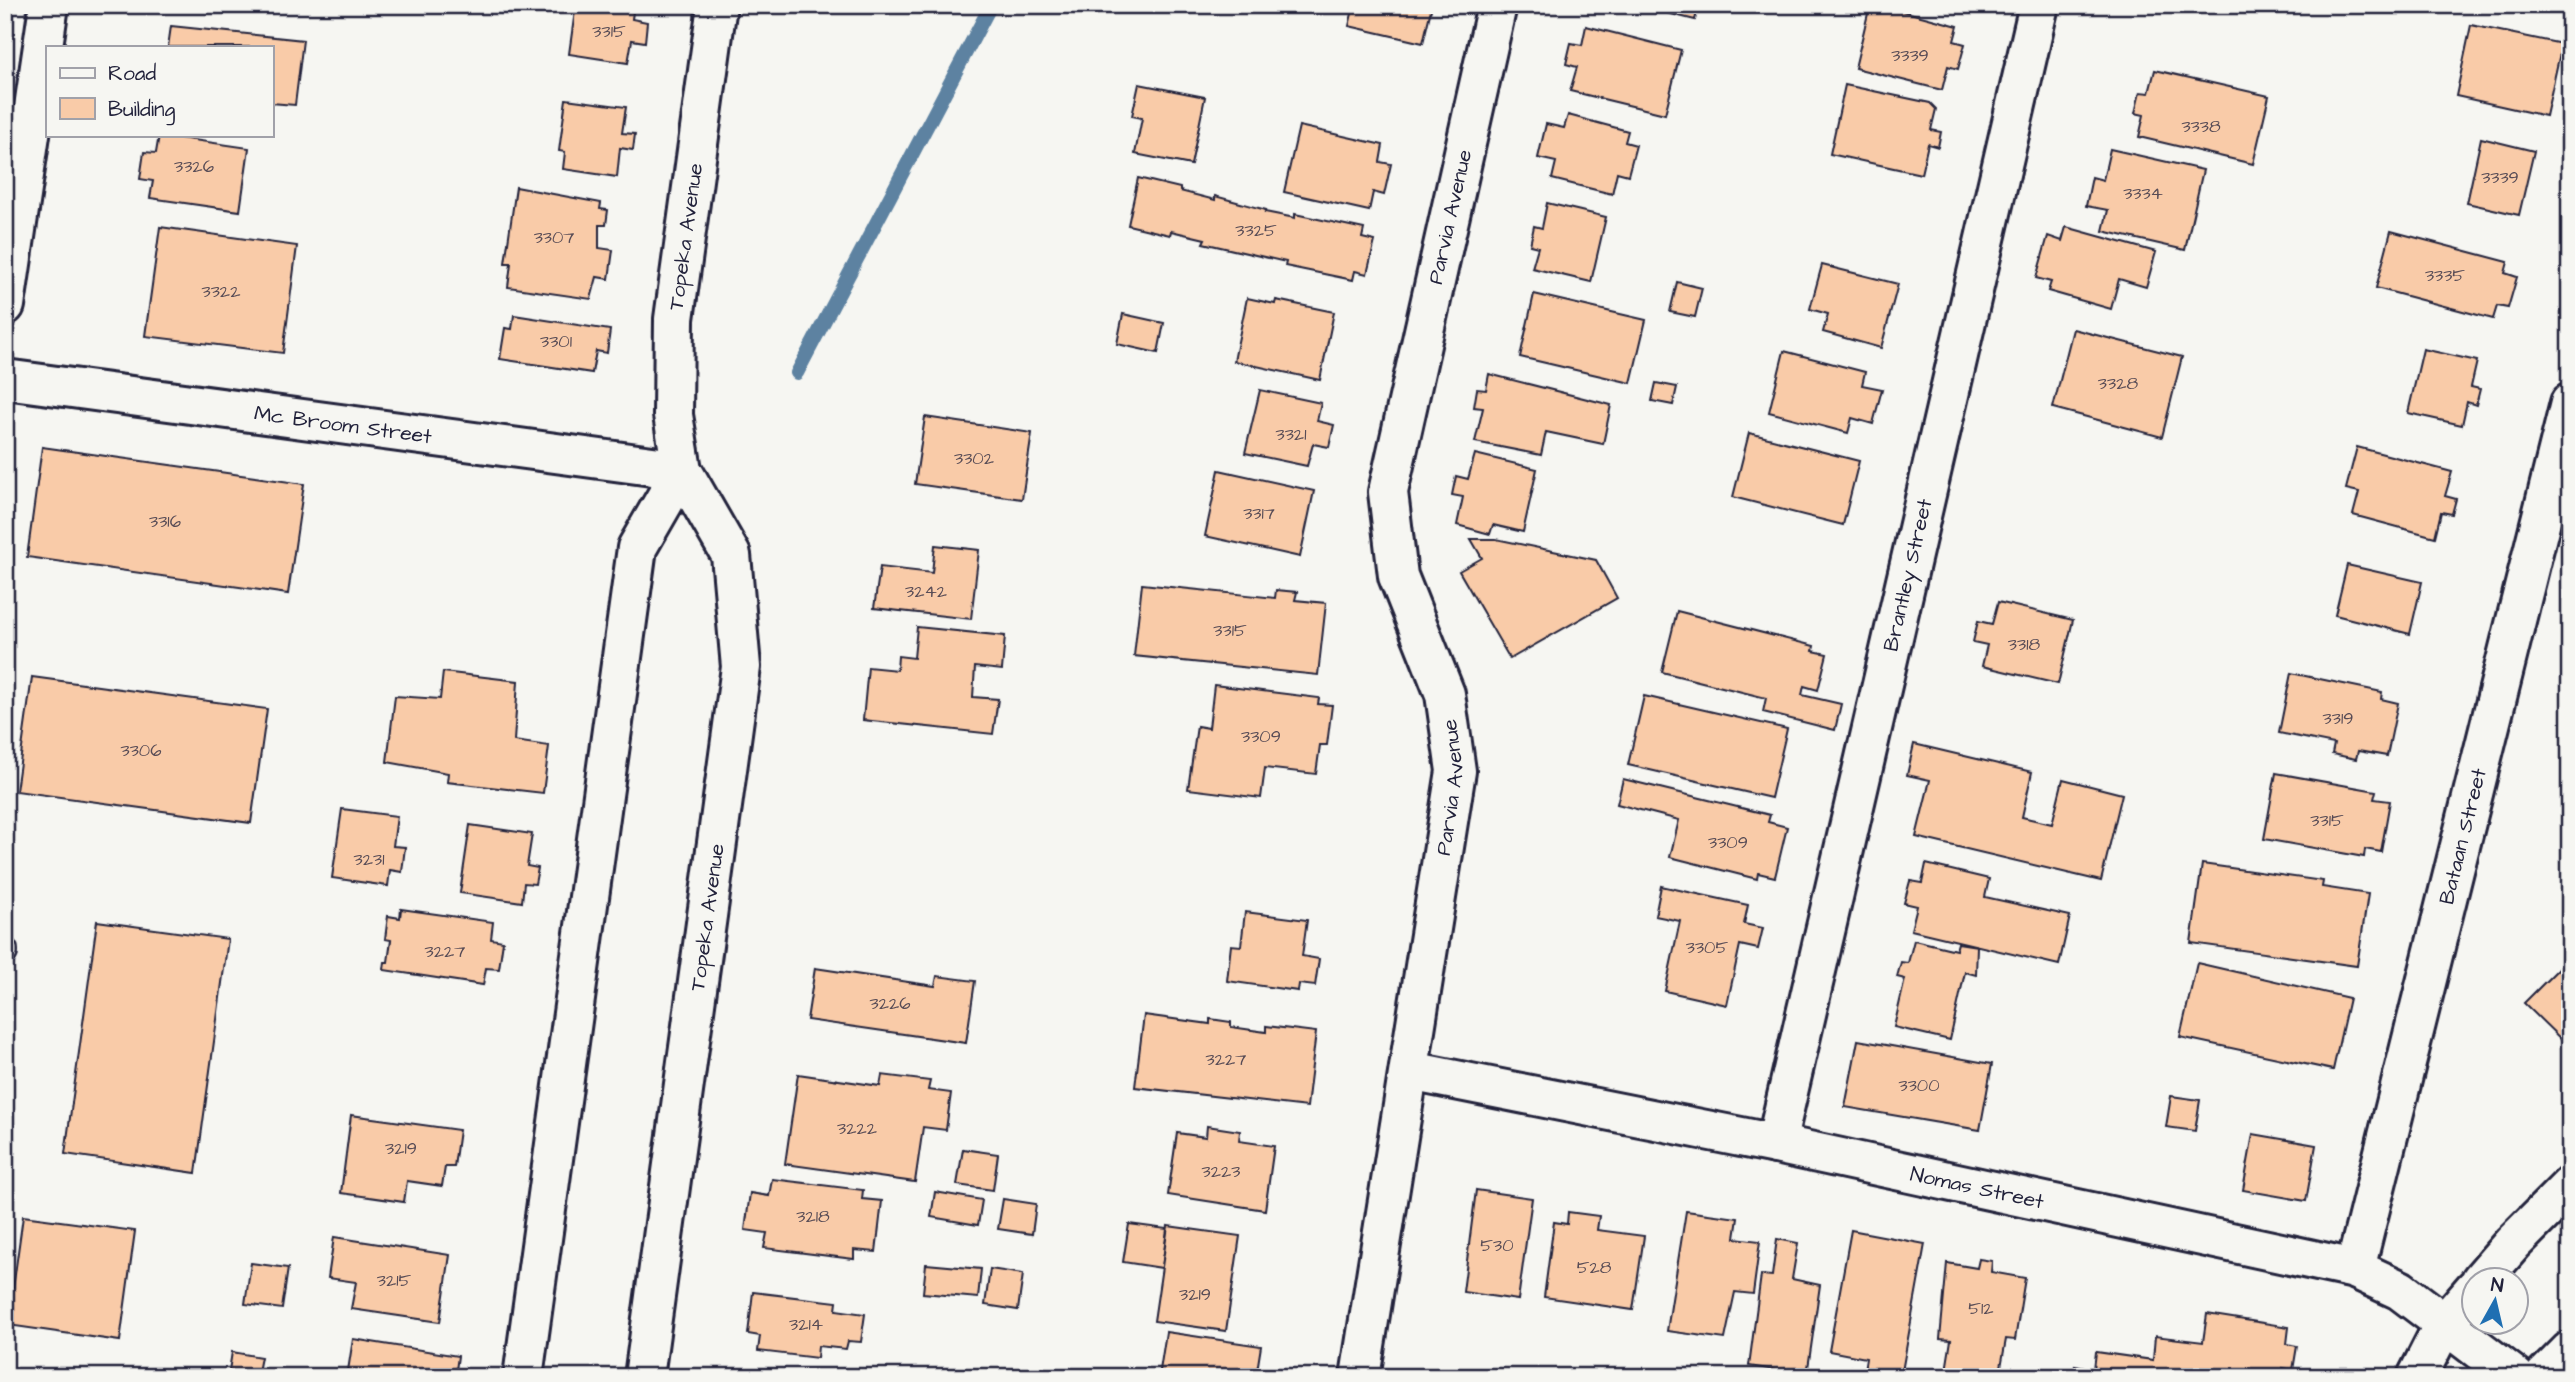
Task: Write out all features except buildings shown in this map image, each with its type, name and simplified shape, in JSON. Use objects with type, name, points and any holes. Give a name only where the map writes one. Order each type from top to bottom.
[{"type":"street","points":[[5,305],[49,5]]},
{"type":"street","name":"Topeka Avenue","points":[[643,1377],[741,667],[731,555],[682,470],[673,415],[674,319],[717,5]]},
{"type":"street","name":"Parvia Avenue","points":[[1360,1377],[1456,771],[1445,694],[1398,576],[1388,492],[1497,5]]},
{"type":"street","name":"Brantley Street","points":[[1776,1144],[2039,5]]},
{"type":"street","name":"Mc Broom Street","points":[[5,379],[682,470]]},
{"type":"street","name":"Bataan Street","points":[[2355,1269],[2570,403]]},
{"type":"street","points":[[523,1377],[637,548],[682,470]]},
{"type":"street","name":"Nomas Street","points":[[1410,1072],[1776,1144],[2355,1269],[2400,1290],[2515,1377]]},
{"type":"street","points":[[2493,1266],[2570,1186]]},
{"type":"street","points":[[2417,1377],[2444,1324],[2460,1305]]},
{"type":"street","points":[[2544,1377],[2570,1351]]},
{"type":"waterway","points":[[797,373],[991,5]]}]
